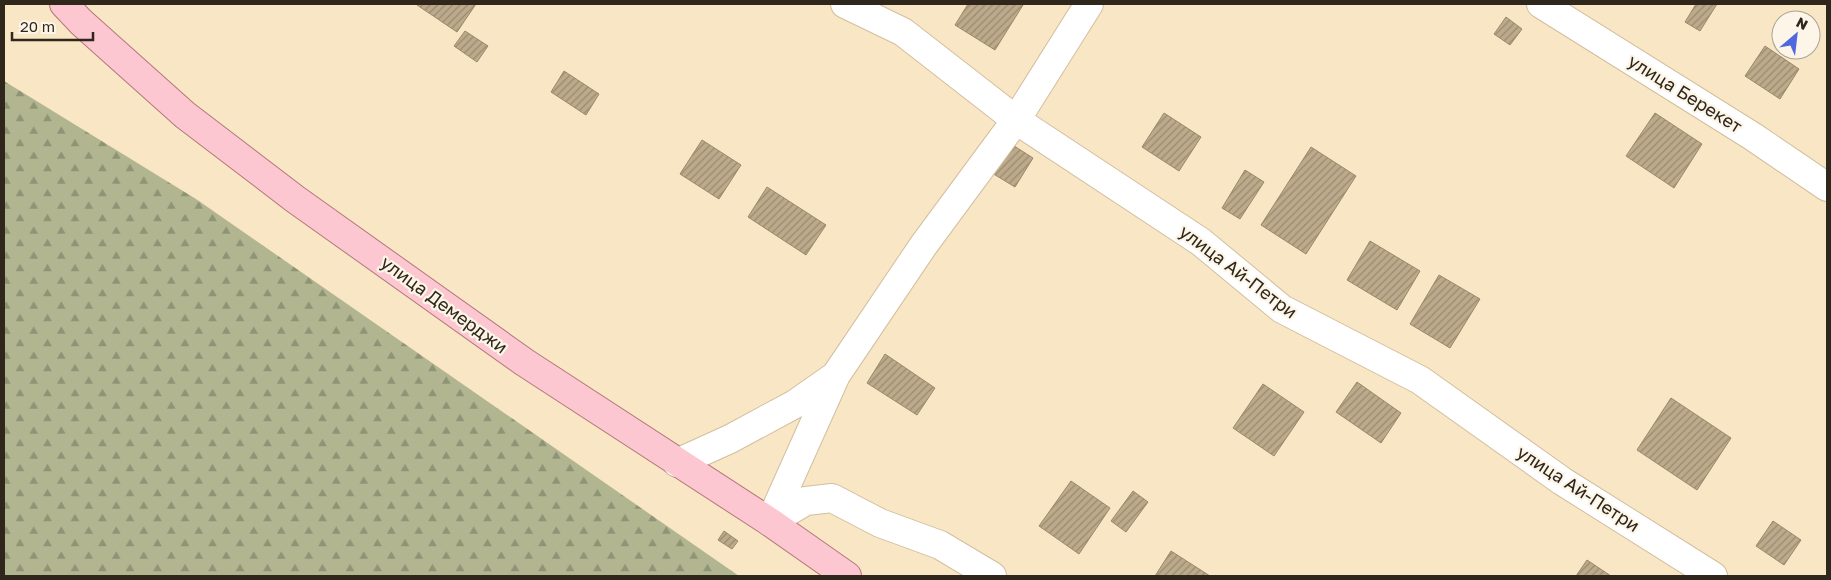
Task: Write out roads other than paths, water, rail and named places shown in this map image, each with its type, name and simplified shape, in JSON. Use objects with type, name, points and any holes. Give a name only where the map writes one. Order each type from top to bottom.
[{"type":"main road","name":"улица Демерджи","points":[[64,4],[81,22],[185,115],[296,199],[524,362],[770,522],[847,576]]},
{"type":"street","name":"улица Ай-Петри","points":[[845,4],[903,32],[1016,120],[1201,242],[1282,309],[1420,380],[1562,481],[1714,576]]},
{"type":"street","points":[[770,522],[836,375],[924,246],[1016,120],[1089,4]]},
{"type":"street","name":"улица Берекет","points":[[1541,4],[1752,136],[1827,187]]},
{"type":"street","points":[[677,463],[730,440],[795,404],[836,375]]},
{"type":"street","points":[[770,522],[806,500],[832,498],[880,523],[940,545],[992,576]]}]
